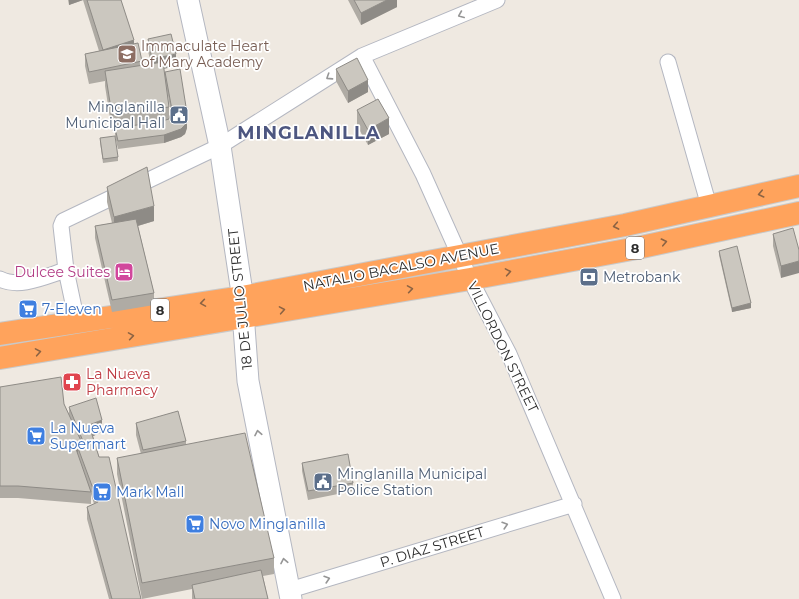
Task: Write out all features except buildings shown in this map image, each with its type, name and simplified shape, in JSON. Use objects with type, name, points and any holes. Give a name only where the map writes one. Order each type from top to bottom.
[{"type":"highway","name":"NATALIO BACALSO AVENUE","points":[[0,358],[243,307],[460,256],[624,225],[799,186]]},
{"type":"highway","name":"NATALIO BACALSO AVENUE","points":[[0,334],[169,309],[243,307],[277,311],[470,279],[637,248],[799,213]]},
{"type":"street","name":"18 DE JULIO STREET","points":[[188,0],[220,146],[243,307],[248,381],[290,595]]},
{"type":"street","points":[[77,322],[66,270],[61,226],[63,221],[220,146],[362,56],[496,0]]},
{"type":"street","name":"VILLORDON STREET","points":[[362,56],[422,174],[470,279],[510,354],[613,599]]},
{"type":"street","points":[[668,62],[709,206]]},
{"type":"street","points":[[0,279],[5,282],[23,283],[66,270]]},
{"type":"street","name":"P. DIAZ STREET","points":[[290,595],[574,504]]},
{"type":"place","name":"Immaculate Heart of Mary Academy","points":[[127,54]]},
{"type":"place","name":"Minglanilla Municipal Hall","points":[[179,115]]},
{"type":"place","name":"Dulcee Suites","points":[[124,272]]},
{"type":"place","name":"Metrobank","points":[[589,277]]},
{"type":"place","name":"7-Eleven","points":[[28,309]]},
{"type":"place","name":"La Nueva Pharmacy","points":[[72,382]]},
{"type":"place","name":"La Nueva Supermart","points":[[36,436]]},
{"type":"place","name":"Minglanilla Municipal Police Station","points":[[323,482]]},
{"type":"place","name":"Mark Mall","points":[[102,492]]},
{"type":"place","name":"Novo Minglanilla","points":[[195,524]]},
{"type":"district","name":"MINGLANILLA","points":[[309,133]]}]
